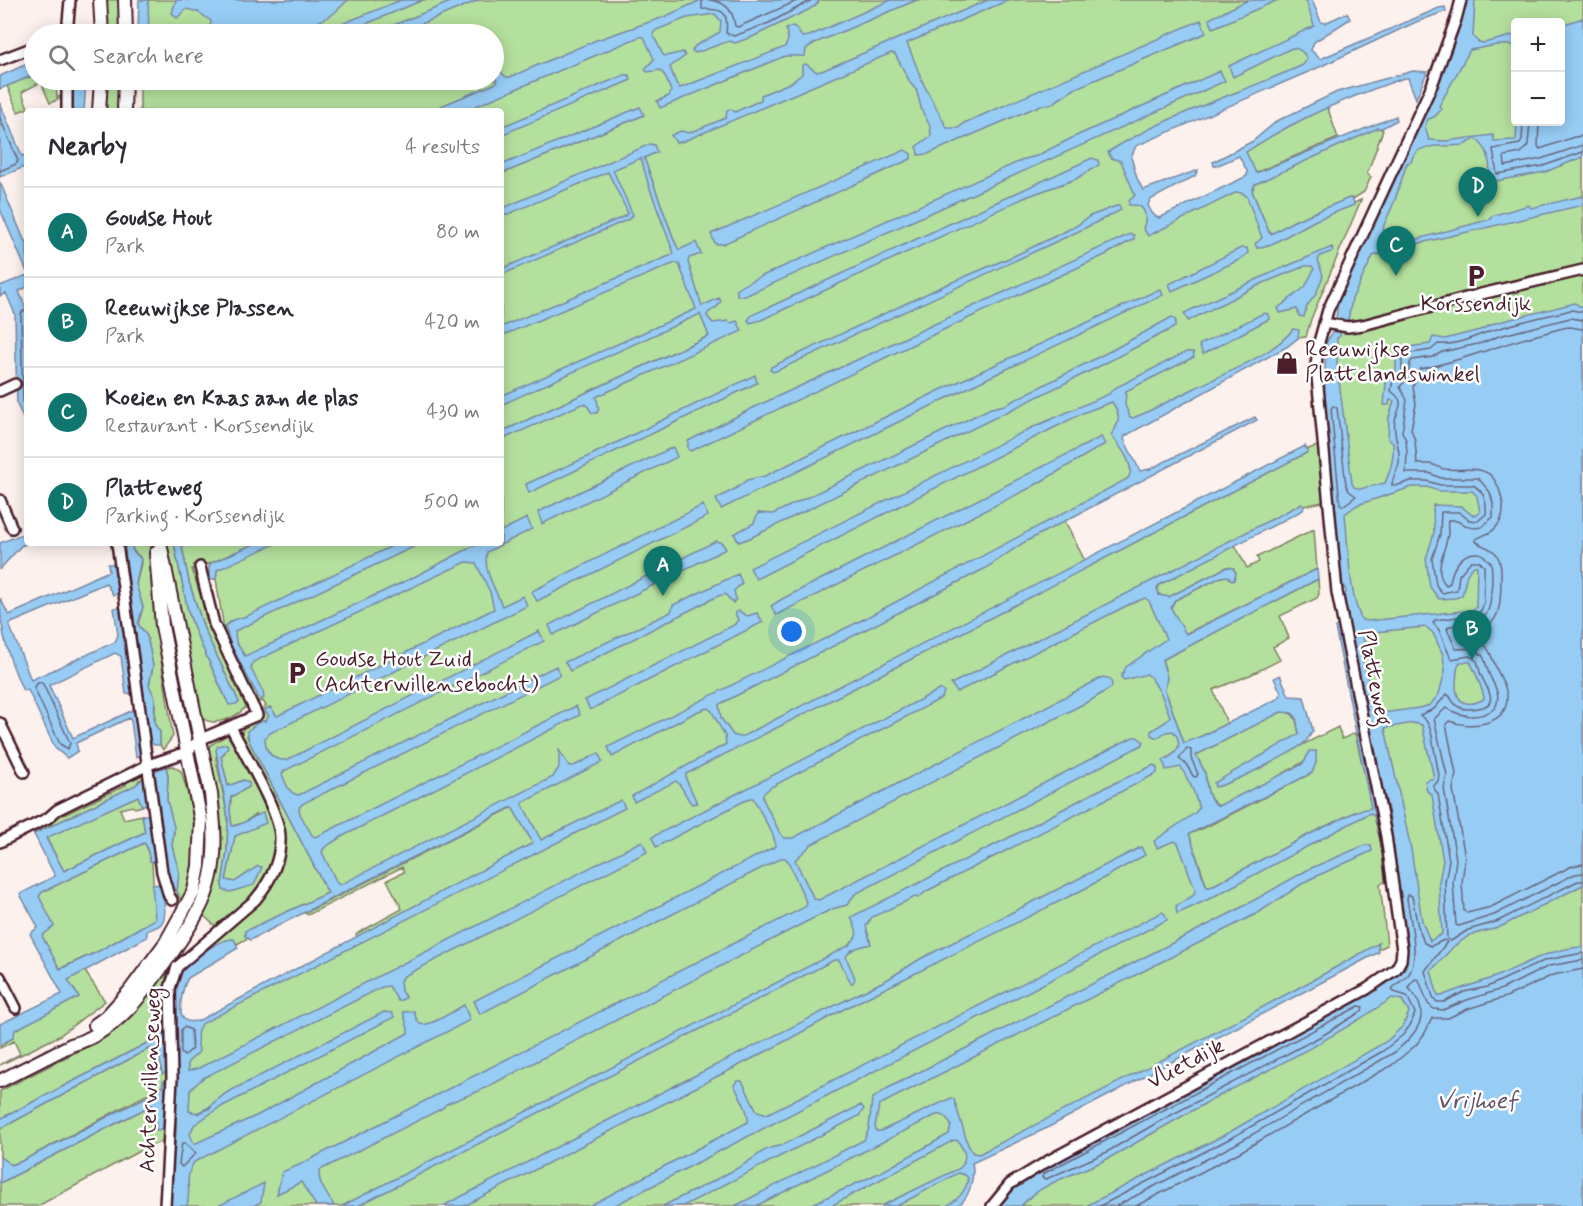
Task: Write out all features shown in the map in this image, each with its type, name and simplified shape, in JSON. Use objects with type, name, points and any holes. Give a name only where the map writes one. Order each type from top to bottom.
[{"type":"main road","points":[[100,0],[101,24]]},
{"type":"main road","points":[[125,0],[126,24]]},
{"type":"main road","points":[[99,108],[100,90]]},
{"type":"main road","points":[[124,108],[125,90]]},
{"type":"main road","points":[[0,1081],[71,1045],[106,1017],[128,993],[166,942],[194,891],[199,866],[201,821],[162,626],[158,546]]},
{"type":"main road","points":[[71,1045],[83,1042],[102,1031],[124,1014],[153,981],[198,915],[211,878],[215,826],[211,794],[159,546]]},
{"type":"street","points":[[68,24],[70,0]]},
{"type":"street","name":"Platteweg","points":[[1401,960],[1401,941],[1386,836],[1337,591],[1316,365],[1319,342],[1333,324],[1328,310],[1432,86],[1461,0]]},
{"type":"street","points":[[0,60],[24,50]]},
{"type":"street","points":[[67,90],[67,108]]},
{"type":"street","points":[[1333,324],[1348,327],[1363,325],[1583,270]]},
{"type":"street","points":[[0,391],[15,384]]},
{"type":"street","points":[[0,500],[12,528]]},
{"type":"street","points":[[117,546],[162,872],[172,900]]},
{"type":"street","points":[[0,842],[48,818],[57,810],[148,765],[187,752],[199,740],[257,715],[214,624],[200,567]]},
{"type":"street","points":[[0,723],[24,772]]},
{"type":"street","name":"Achterwillenseweg","points":[[165,1206],[172,1078],[170,988],[177,966],[255,900],[266,887],[274,871],[280,836],[269,802],[231,727]]},
{"type":"street","name":"Vlietdijk","points":[[992,1206],[1010,1184],[1039,1166],[1367,989],[1390,974],[1401,960]]},
{"type":"street","points":[[0,977],[16,1008]]},
{"type":"green space","points":[[104,0],[122,0],[122,22],[107,24]]},
{"type":"green space","points":[[142,0],[1311,0],[1322,31],[1305,40],[1315,65],[1121,148],[1154,226],[1245,184],[1268,240],[1361,200],[1311,319],[1306,337],[1298,338],[1118,432],[1140,477],[1065,521],[1088,567],[1308,452],[1308,449],[1321,445],[1327,501],[1304,506],[1300,504],[1151,587],[1171,643],[1151,657],[1207,812],[1182,832],[1206,894],[1369,810],[1357,811],[1207,887],[1189,834],[1312,773],[1305,761],[1258,788],[1219,806],[1209,795],[1204,771],[1196,755],[1281,712],[1293,715],[1299,734],[1220,786],[1338,727],[1342,739],[1355,733],[1382,849],[1385,882],[1380,884],[1387,945],[970,1160],[966,1191],[950,1206],[166,1206],[180,1034],[538,846],[515,801],[331,895],[257,743],[269,716],[265,721],[259,722],[247,736],[328,893],[245,931],[245,936],[248,938],[237,944],[233,939],[208,949],[184,970],[177,985],[174,982],[186,964],[241,919],[266,894],[282,864],[285,847],[284,829],[277,806],[242,737],[245,726],[263,716],[261,711],[266,706],[263,701],[256,700],[225,636],[216,579],[217,570],[261,546],[504,546],[504,436],[715,339],[674,240],[644,158],[642,158],[664,226],[709,336],[504,431],[504,173],[644,115],[504,170],[504,108],[140,108],[140,90],[504,90],[504,24],[141,24]]},
{"type":"green space","points":[[1472,0],[1583,0],[1583,1206],[1014,1206],[1026,1191],[1414,972],[1413,929],[1336,517],[1331,346],[1387,200],[1465,32]]},
{"type":"green space","points":[[24,79],[26,90],[22,92],[28,108],[18,112],[7,86]]},
{"type":"green space","points":[[44,90],[57,90],[57,98],[62,95],[63,90],[62,98],[50,103]]},
{"type":"green space","points":[[105,90],[119,90],[119,108],[105,108]]},
{"type":"green space","points":[[1327,106],[1338,138],[1255,173],[1246,152],[1267,138]]},
{"type":"green space","points":[[1378,127],[1383,130],[1367,174],[1371,177],[1364,192],[1353,199],[1294,221],[1275,233],[1269,232],[1252,191],[1255,184]]},
{"type":"green space","points":[[1314,529],[1317,569],[1185,634],[1171,608],[1175,600],[1221,577],[1236,573],[1233,568],[1227,567],[1169,597],[1163,597],[1157,592],[1159,585],[1235,545],[1247,568],[1259,562],[1257,557]]},
{"type":"green space","points":[[132,546],[150,546],[161,660],[173,736],[163,750],[160,745],[160,732],[155,725],[155,698],[149,685],[153,666],[147,636],[138,624],[143,607],[136,585],[141,563],[140,557],[133,551]]},
{"type":"green space","points":[[165,546],[175,546],[188,611],[226,699],[239,702],[204,629],[189,582],[182,546],[249,546],[192,569],[208,620],[248,704],[239,713],[226,720],[213,722],[201,717]]},
{"type":"green space","points":[[1318,579],[1317,598],[1280,616],[1289,638],[1273,647],[1280,660],[1213,690],[1227,723],[1184,743],[1165,690],[1166,675],[1162,660]]},
{"type":"green space","points":[[227,735],[230,739],[266,807],[274,832],[275,845],[274,858],[266,880],[246,902],[215,926],[203,915],[215,883],[207,747]],"holes":[[[218,746],[225,752],[221,757],[228,786],[244,780],[249,787],[231,797],[232,826],[243,823],[256,814],[246,831],[235,836],[226,880],[235,882],[223,890],[228,818],[216,759]]]},
{"type":"green space","points":[[173,766],[181,771],[190,805],[194,834],[189,880],[181,901],[177,891],[179,871],[172,846],[174,832],[167,800],[166,767]]},
{"type":"green space","points":[[140,774],[148,778],[139,780],[136,785],[34,834],[33,830],[60,814],[64,815],[126,785],[127,780]]},
{"type":"green space","points":[[138,796],[142,806],[120,809],[124,819],[142,815],[145,832],[64,871],[46,837]]},
{"type":"green space","points":[[513,807],[533,843],[357,937],[356,934],[402,909],[387,880],[404,872],[402,867],[308,915],[305,913]]},
{"type":"green space","points":[[144,843],[152,862],[155,919],[99,951],[59,969],[42,936],[39,896],[42,892]]},
{"type":"green space","points":[[168,968],[166,1003],[159,1002],[155,1010],[155,1039],[0,1119],[0,1091],[90,1045],[111,1030]]},
{"type":"green space","points":[[84,970],[105,1001],[59,1036],[0,1065],[20,1054],[14,1041],[0,1048],[0,1045],[13,1038],[14,1030],[79,997],[67,980]]},
{"type":"green space","points":[[154,1048],[159,1051],[169,1083],[22,1161],[11,1165],[0,1157],[0,1129],[148,1049]]},
{"type":"green space","points":[[152,1105],[167,1128],[166,1143],[160,1142],[143,1149],[38,1206],[0,1206],[0,1183]]},
{"type":"water","points":[[139,0],[148,0],[149,24],[138,24]]},
{"type":"water","points":[[176,0],[348,0],[333,14],[315,24],[211,24],[211,21],[198,12],[187,9],[177,18],[172,13]]},
{"type":"water","points":[[401,0],[423,0],[366,24],[342,24]]},
{"type":"water","points":[[455,0],[479,0],[421,24],[396,24]]},
{"type":"water","points":[[701,0],[820,0],[808,10],[752,37],[735,43],[729,41],[696,53],[692,51],[695,46],[720,32],[721,21],[715,14],[687,18],[656,30],[653,34],[663,55],[683,52],[685,56],[670,67],[680,88],[785,47],[788,40],[786,29],[792,26],[802,37],[809,36],[891,0],[917,0],[815,43],[806,49],[805,56],[785,56],[660,108],[657,101],[669,96],[671,91],[660,70],[647,72],[645,69],[654,59],[644,37],[639,37],[471,108],[436,108],[480,90],[504,90],[504,75],[510,77],[594,41],[664,17]]},
{"type":"water","points":[[988,0],[1009,0],[907,43],[924,85],[947,128],[959,128],[964,123],[1201,20],[1206,33],[1076,88],[1050,105],[1041,105],[928,154],[918,155],[917,146],[931,136],[930,126],[922,111],[916,89],[895,54],[891,53],[684,141],[676,143],[671,135],[681,131],[689,133],[726,118],[727,110],[731,109],[735,112],[761,100],[761,95],[792,82],[802,74],[802,65],[806,64],[817,72],[824,70]]},
{"type":"water","points":[[1248,0],[1278,0],[1213,28],[1209,19]]},
{"type":"water","points":[[1306,0],[1312,0],[1321,22],[1325,23],[1347,13],[1350,19],[1314,42],[1311,50],[1320,59],[1439,8],[1445,7],[1446,11],[1416,22],[1315,69],[1136,146],[1131,157],[1143,190],[1198,170],[1195,176],[1150,200],[1148,205],[1153,215],[1159,218],[1247,176],[1247,171],[1239,156],[1216,166],[1213,162],[1253,141],[1277,121],[1337,92],[1413,71],[1427,72],[1416,99],[1408,78],[1404,78],[1323,110],[1284,129],[1246,152],[1256,173],[1396,116],[1397,120],[1382,128],[1255,184],[1252,191],[1271,234],[1294,221],[1349,198],[1353,199],[1354,205],[1316,220],[1272,244],[1257,248],[1255,244],[1262,238],[1247,197],[1237,192],[1148,236],[1143,228],[1145,213],[1142,208],[1129,205],[1129,201],[1135,195],[1121,161],[1111,158],[1108,152],[1179,115],[1303,65],[1307,59],[1305,54],[1292,48],[1233,77],[1229,66],[1314,26]]},
{"type":"water","name":"Vrijhoef","points":[[1468,0],[1475,0],[1473,37],[1484,43],[1511,36],[1511,45],[1470,50],[1439,106],[1442,109],[1434,117],[1428,119],[1425,127],[1429,140],[1445,141],[1493,135],[1494,141],[1516,140],[1517,126],[1565,126],[1565,24],[1583,18],[1583,157],[1545,172],[1479,184],[1477,181],[1489,175],[1490,164],[1486,151],[1476,139],[1463,145],[1433,146],[1419,150],[1411,162],[1407,163],[1383,231],[1386,236],[1414,240],[1491,219],[1491,216],[1529,205],[1531,208],[1583,196],[1583,205],[1373,256],[1352,299],[1348,320],[1341,322],[1340,336],[1337,338],[1337,365],[1352,483],[1354,487],[1360,489],[1385,483],[1390,468],[1393,443],[1388,439],[1389,417],[1394,401],[1390,400],[1389,405],[1384,405],[1387,372],[1396,372],[1396,358],[1400,348],[1430,344],[1433,337],[1445,339],[1480,330],[1495,323],[1575,303],[1583,306],[1583,885],[1498,928],[1470,935],[1453,947],[1431,971],[1438,996],[1442,996],[1559,950],[1583,947],[1583,1206],[1086,1206],[1228,1133],[1387,1041],[1403,1026],[1409,1012],[1402,1000],[1392,998],[1328,1038],[1098,1164],[1040,1190],[1021,1206],[999,1206],[1023,1181],[1072,1151],[1386,984],[1406,966],[1408,946],[1389,814],[1371,741],[1342,596],[1346,593],[1345,588],[1340,584],[1324,403],[1326,343],[1335,328],[1338,301],[1451,52]],"holes":[[[1412,487],[1427,487],[1439,491],[1472,491],[1477,496],[1480,512],[1477,515],[1472,515],[1461,506],[1433,505],[1434,533],[1426,559],[1430,587],[1439,599],[1456,598],[1462,595],[1468,572],[1477,566],[1476,607],[1472,610],[1362,620],[1354,598],[1345,514],[1357,505]],[[1426,627],[1433,633],[1443,655],[1445,671],[1439,694],[1430,705],[1419,708],[1382,713],[1376,710],[1363,659],[1372,657],[1371,651],[1365,652],[1363,633]],[[1460,662],[1470,662],[1484,699],[1471,703],[1459,699],[1456,688]],[[1413,723],[1422,725],[1434,778],[1425,781],[1427,791],[1432,795],[1443,861],[1439,882],[1442,934],[1430,941],[1422,921],[1411,849],[1385,728]]]},
{"type":"water","points":[[24,65],[24,79],[0,89],[0,76]]},
{"type":"water","points":[[1220,71],[1225,81],[745,296],[737,296],[737,289],[753,280],[1036,156]]},
{"type":"water","points":[[624,75],[629,75],[631,80],[504,134],[504,126]]},
{"type":"water","points":[[71,90],[85,90],[84,108],[71,108]]},
{"type":"water","points":[[0,103],[22,156],[24,156],[24,167],[0,177]]},
{"type":"water","points":[[640,107],[644,115],[504,173],[504,164]]},
{"type":"water","points":[[650,144],[654,145],[657,152],[644,158],[674,240],[679,250],[696,242],[701,254],[689,258],[688,262],[702,306],[719,298],[721,301],[717,307],[707,316],[713,323],[737,321],[742,331],[596,397],[599,408],[597,413],[592,413],[586,404],[582,404],[504,439],[504,431],[709,336],[700,314],[504,404],[504,395],[696,309],[679,264],[675,263],[504,335],[504,326],[674,254],[641,158],[613,170],[633,215],[629,219],[504,274],[504,268],[628,213],[608,172],[504,216],[504,208]]},
{"type":"water","points":[[905,150],[911,154],[911,159],[723,244],[715,244],[711,234]]},
{"type":"water","points":[[1092,158],[1098,160],[1099,165],[1076,179],[1026,197],[761,320],[750,323],[748,320],[752,315]]},
{"type":"water","points":[[0,182],[24,240],[24,265],[0,209]]},
{"type":"water","points":[[1119,205],[1121,210],[1079,231],[774,372],[770,370],[771,367],[943,286],[1016,255],[1076,226],[1090,216]]},
{"type":"water","points":[[1130,234],[1134,235],[1134,239],[1107,254],[691,451],[688,449],[688,441],[759,405]]},
{"type":"water","points":[[1332,247],[1333,251],[1320,256],[1318,260],[1323,276],[1316,294],[1307,306],[1304,317],[1299,316],[1297,309],[1280,313],[1278,308],[1305,287],[1314,269],[1312,266],[1305,266],[1261,284],[1188,321],[1184,313],[1273,272]]},
{"type":"water","points":[[1241,248],[1247,248],[1248,253],[1239,260],[1172,291],[1169,284]]},
{"type":"water","points":[[24,276],[24,288],[19,291],[24,304],[24,420],[17,404],[15,314],[6,293],[0,296],[0,286]]},
{"type":"water","points":[[1160,289],[1163,295],[721,509],[716,499],[747,480],[765,476],[936,392]]},
{"type":"water","points":[[1264,313],[1268,314],[1269,319],[1203,354],[1199,345]]},
{"type":"water","points":[[1172,317],[1176,321],[1175,327],[1094,369],[750,538],[739,542],[734,534],[754,523],[758,513],[773,514],[991,408],[1005,405]]},
{"type":"water","points":[[1293,329],[1299,330],[1298,338],[1288,346],[1125,436],[1124,439],[1140,471],[1150,469],[1255,417],[1257,420],[1023,543],[986,568],[722,703],[719,705],[721,718],[733,735],[740,737],[745,735],[1305,446],[1308,452],[686,774],[697,803],[692,804],[676,781],[634,802],[632,796],[726,744],[725,736],[711,710],[707,708],[612,757],[608,747],[860,621],[1127,479],[1130,474],[1129,463],[1111,435],[1118,423],[1117,411],[1112,402],[1085,412],[756,579],[750,568],[1029,429],[1109,394],[1113,389],[1186,352],[1193,352],[1194,357],[1126,391],[1125,405],[1130,417],[1145,413],[1250,362],[1275,346]]},
{"type":"water","points":[[755,375],[757,383],[529,493],[526,484],[585,458]]},
{"type":"water","points":[[1101,437],[1105,444],[1030,488],[776,615],[771,606],[782,599]]},
{"type":"water","points":[[673,447],[677,457],[542,524],[538,512]]},
{"type":"water","points":[[1301,504],[1304,506],[1303,510],[1157,588],[1159,595],[1169,597],[1227,567],[1233,568],[1236,573],[1234,580],[1232,581],[1227,576],[1221,577],[1175,600],[1171,608],[1186,634],[1317,569],[1318,579],[1162,660],[1167,677],[1165,690],[1184,743],[1279,698],[1281,693],[1274,678],[1280,675],[1289,696],[1304,697],[1313,731],[1298,748],[1246,775],[1215,787],[1214,783],[1299,734],[1296,717],[1292,713],[1281,712],[1196,755],[1205,774],[1209,795],[1218,806],[1301,765],[1309,751],[1316,751],[1316,763],[1312,773],[1189,834],[1204,881],[1207,887],[1210,887],[1310,834],[1357,811],[1371,808],[1335,627],[1338,625],[1359,735],[1383,838],[1380,838],[1374,816],[1370,813],[1177,914],[1176,906],[1194,895],[1195,889],[1178,843],[1174,841],[1157,848],[1154,841],[1199,808],[1181,767],[1166,770],[1163,760],[1176,752],[1179,744],[1173,731],[1166,732],[1157,738],[1151,735],[1151,731],[1167,721],[1170,716],[1161,694],[1147,674],[1124,680],[1121,677],[1126,667],[1166,639],[1149,601],[1145,598],[1130,604],[957,692],[951,684]]},
{"type":"water","points":[[703,505],[708,516],[537,601],[532,592],[534,590]]},
{"type":"water","points":[[527,518],[532,529],[504,543],[504,530]]},
{"type":"water","points":[[24,533],[24,545],[0,569],[0,543]]},
{"type":"water","points":[[716,541],[722,543],[726,549],[553,635],[549,625]]},
{"type":"water","points":[[124,546],[132,546],[133,551],[141,559],[136,584],[143,607],[138,624],[147,636],[153,666],[149,685],[155,698],[154,716],[155,725],[160,732],[160,745],[154,745],[150,741]]},
{"type":"water","points":[[175,546],[185,546],[182,547],[189,582],[204,629],[239,702],[236,704],[229,705],[188,611]]},
{"type":"water","points":[[249,546],[270,546],[217,570],[216,579],[209,580],[211,563]]},
{"type":"water","points":[[392,546],[416,546],[235,631],[236,642],[245,656],[414,577],[473,546],[499,546],[487,552],[486,559],[490,579],[502,606],[523,596],[527,606],[270,733],[265,738],[266,747],[271,755],[287,760],[539,631],[544,641],[284,771],[282,774],[292,793],[299,795],[556,666],[560,675],[302,804],[299,808],[300,814],[312,835],[315,837],[320,835],[576,706],[580,715],[325,847],[322,852],[337,883],[340,885],[553,777],[559,767],[559,750],[569,766],[574,766],[599,753],[602,762],[522,803],[541,840],[621,800],[625,808],[203,1023],[200,1026],[197,1040],[199,1052],[188,1062],[188,1071],[199,1068],[642,841],[647,852],[404,976],[400,981],[401,991],[406,998],[398,1001],[389,986],[382,987],[203,1078],[190,1090],[189,1111],[203,1111],[228,1092],[384,1012],[392,1013],[394,1017],[219,1108],[194,1125],[190,1134],[194,1144],[258,1115],[408,1033],[403,1012],[414,1011],[420,1024],[424,1025],[464,1005],[470,1020],[194,1162],[188,1179],[187,1206],[169,1206],[176,1132],[176,985],[180,974],[186,968],[210,948],[234,939],[238,948],[188,978],[186,982],[182,994],[181,1014],[187,1021],[198,1021],[533,843],[512,807],[250,940],[245,936],[245,931],[328,893],[249,741],[247,731],[259,722],[265,721],[269,716],[264,710],[270,707],[277,716],[494,609],[490,592],[476,563],[466,562],[253,662],[251,669],[263,692],[264,698],[260,700],[231,646],[225,626],[233,620],[247,616]]},
{"type":"water","points":[[108,564],[114,564],[117,570],[120,583],[119,594],[113,595],[106,583],[9,624],[31,680],[115,642],[118,635],[114,608],[122,609],[133,693],[126,694],[121,656],[115,653],[49,685],[73,738],[133,710],[136,715],[142,754],[136,757],[129,718],[76,743],[78,751],[67,758],[55,748],[28,690],[23,691],[4,634],[0,598],[9,615],[109,571]]},
{"type":"water","points":[[738,574],[742,583],[734,591],[736,599],[733,603],[725,594],[718,596],[570,671],[565,662],[671,612],[673,605]]},
{"type":"water","points":[[739,611],[747,616],[757,613],[763,622],[590,710],[585,700],[734,625],[738,620],[735,613]]},
{"type":"water","points":[[1103,677],[1111,679],[1112,687],[1093,699],[812,844],[795,860],[814,899],[819,900],[1133,737],[1144,742],[1142,745],[855,894],[847,905],[832,909],[804,923],[479,1091],[446,1104],[443,1108],[320,1170],[321,1184],[334,1206],[316,1206],[301,1182],[277,1194],[282,1172],[807,904],[788,861],[781,858],[480,1014],[474,1001],[776,846],[773,835],[753,798],[656,847],[652,837],[939,690],[944,692],[942,698],[771,787],[763,794],[763,799],[780,833],[784,838],[793,838]]},
{"type":"water","points":[[227,744],[228,747],[221,757],[228,786],[244,780],[249,783],[249,787],[231,797],[232,826],[263,813],[266,823],[235,836],[226,880],[235,882],[258,866],[262,867],[254,885],[230,892],[223,890],[222,884],[227,852],[228,818],[216,750],[218,746]]},
{"type":"water","points":[[1154,765],[1157,773],[927,891],[918,898],[915,897],[872,917],[866,926],[871,944],[853,949],[846,957],[855,978],[853,983],[839,960],[834,960],[358,1206],[342,1206],[848,946],[857,933],[851,917],[1095,792]]},
{"type":"water","points":[[166,767],[167,800],[174,827],[172,846],[179,872],[178,898],[173,894],[168,879],[155,773],[156,770]]},
{"type":"water","points":[[143,778],[148,803],[142,806],[138,796],[46,838],[64,871],[145,832],[142,815],[150,815],[155,862],[150,861],[144,843],[42,892],[39,896],[54,926],[42,936],[60,969],[99,951],[155,919],[152,885],[160,884],[164,904],[163,920],[160,925],[147,931],[147,937],[68,980],[79,997],[15,1030],[13,1038],[0,1045],[0,1024],[62,994],[30,934],[38,927],[20,894],[55,876],[34,834],[136,785]]},
{"type":"water","points":[[1365,845],[1371,846],[1372,851],[1308,880],[1258,913],[879,1105],[876,1131],[881,1131],[951,1098],[954,1099],[968,1145],[973,1153],[979,1154],[1230,1024],[1379,943],[1379,952],[1045,1129],[972,1163],[973,1174],[968,1193],[965,1199],[956,1206],[946,1206],[961,1195],[968,1178],[958,1173],[897,1206],[881,1206],[960,1168],[965,1154],[958,1141],[954,1140],[831,1206],[808,1206],[881,1172],[949,1134],[951,1125],[942,1115],[936,1115],[756,1206],[735,1206],[864,1140],[869,1128],[872,1099],[888,1088],[1235,911],[1309,869]]},
{"type":"water","points":[[1141,847],[1145,855],[1086,888],[846,1008],[769,1050],[464,1206],[443,1206],[676,1085],[888,979],[920,959]]},
{"type":"water","points":[[1162,912],[1167,920],[627,1199],[613,1206],[589,1206],[748,1122],[745,1108],[734,1085],[737,1081],[742,1081],[757,1111],[767,1114]]},
{"type":"water","points":[[159,1002],[166,1003],[169,1072],[162,1074],[159,1051],[154,1048],[148,1049],[0,1129],[0,1119],[155,1039],[155,1010]]},
{"type":"water","points":[[163,1081],[169,1083],[167,1128],[156,1130],[156,1109],[152,1105],[0,1183],[0,1157],[11,1165],[22,1161],[158,1091],[163,1086]]},
{"type":"water","points":[[861,1105],[864,1109],[859,1116],[683,1206],[663,1206],[743,1165],[765,1150],[780,1146]]},
{"type":"water","points":[[264,1183],[261,1202],[253,1206],[218,1206]]},
{"type":"waterway","points":[[198,1113],[211,1107]]},
{"type":"place","name":"Platteweg","points":[[1478,217]]},
{"type":"place","name":"Koeien en Kaas aan de plas","points":[[1396,276]]},
{"type":"place","name":"Korssendijk","points":[[1476,276]]},
{"type":"place","name":"Reeuwijkse Plattelandswinkel","points":[[1287,363]]},
{"type":"place","name":"Goudse Hout","points":[[663,596]]},
{"type":"place","name":"Reeuwijkse Plassen","points":[[1472,660]]},
{"type":"place","name":"Goudse Hout Zuid (Achterwillensebocht)","points":[[297,673]]}]
